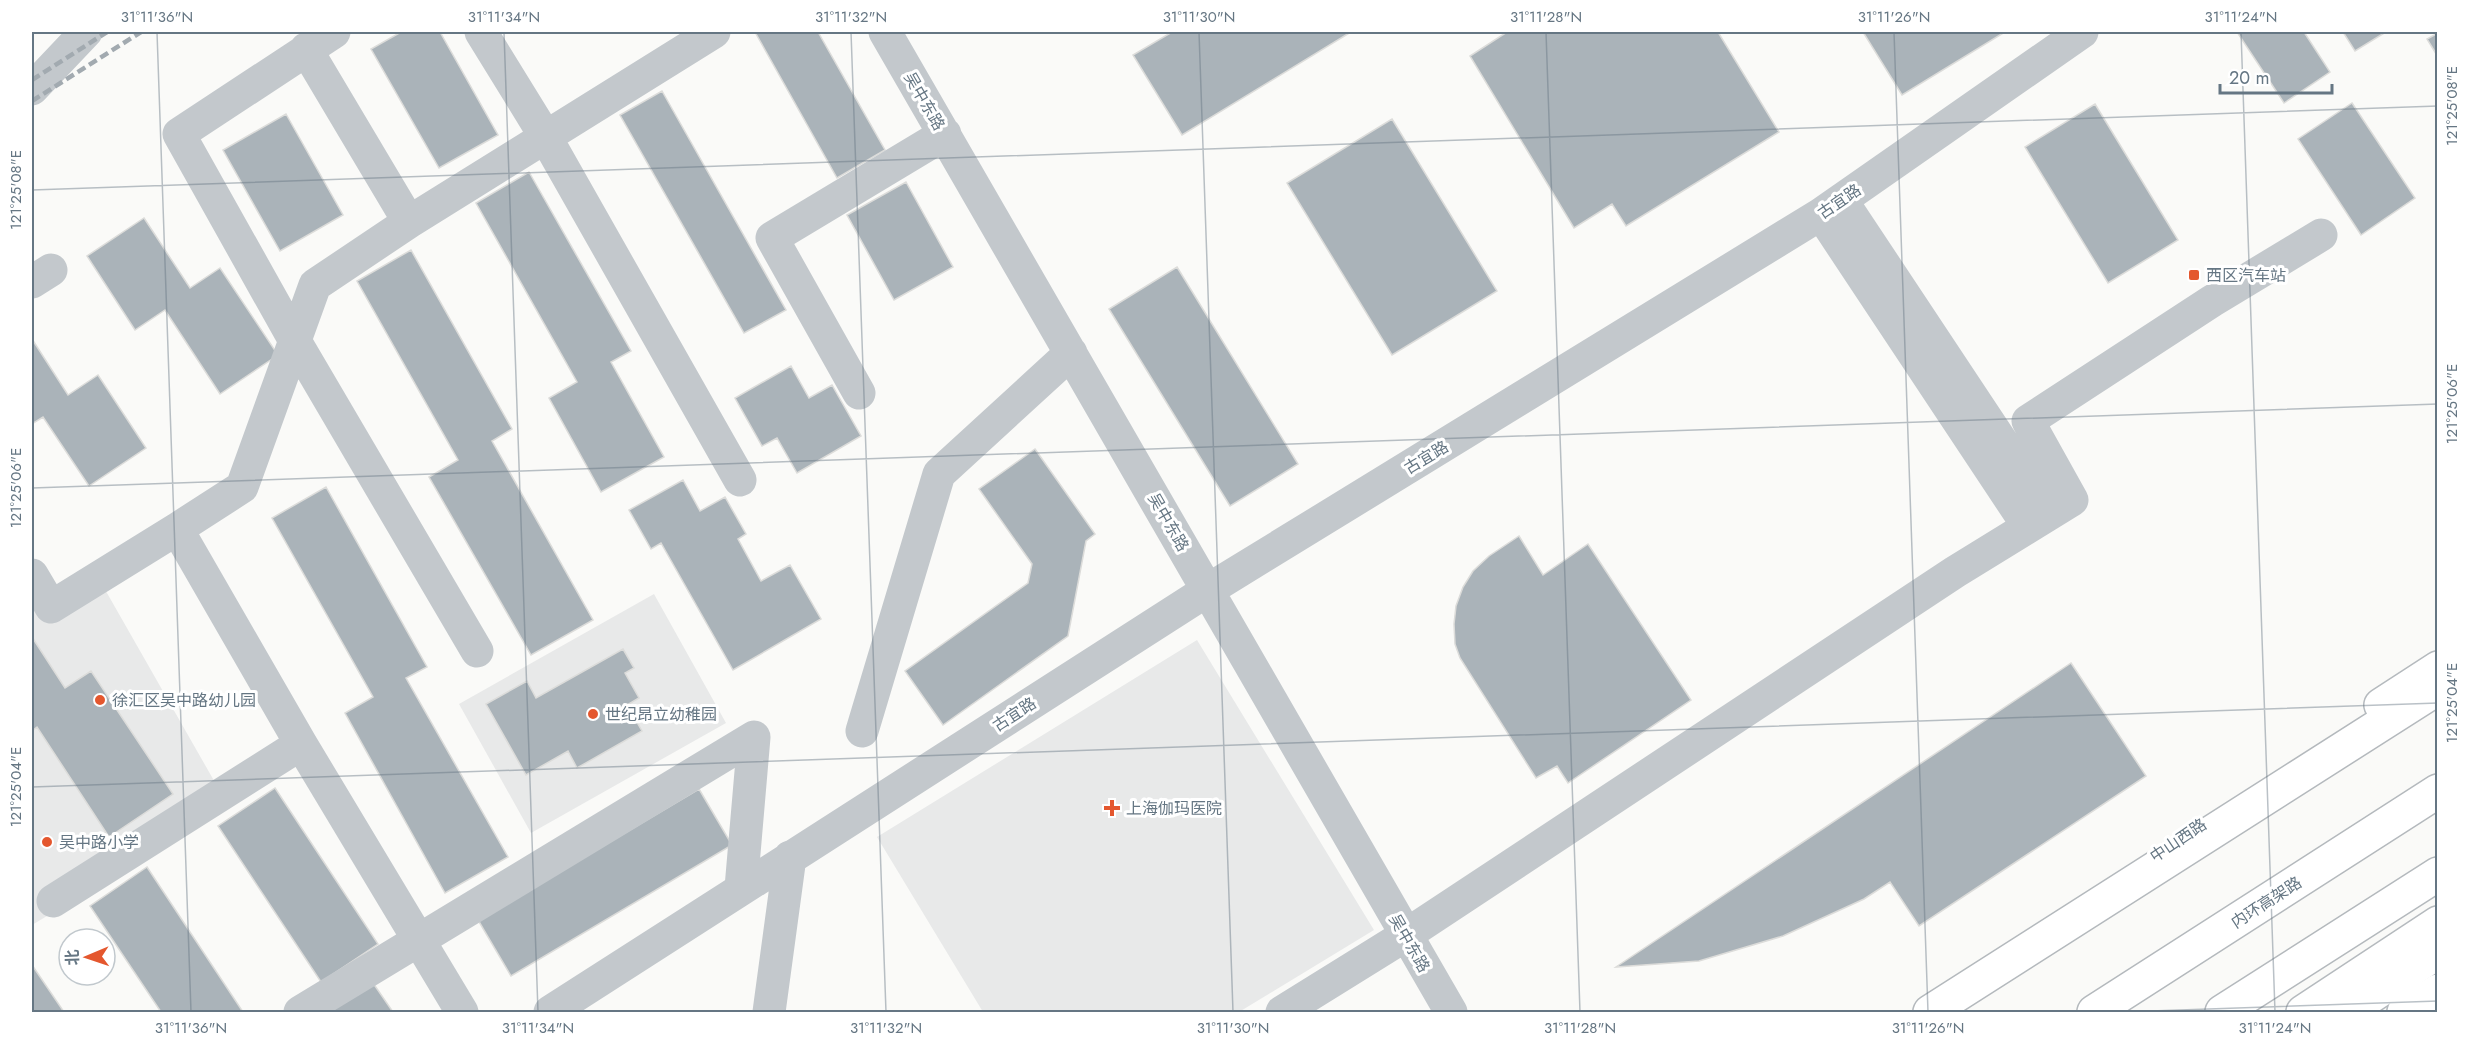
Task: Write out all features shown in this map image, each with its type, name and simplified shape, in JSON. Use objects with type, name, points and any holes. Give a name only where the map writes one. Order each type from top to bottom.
[{"type":"main road","name":"中山西路","points":[[1918,1012],[2438,668]]},
{"type":"main road","points":[[1930,1012],[2438,688]]},
{"type":"main road","name":"内环高架路","points":[[2094,1012],[2438,791]]},
{"type":"main road","points":[[2222,1012],[2438,874]]},
{"type":"main road","points":[[2302,1012],[2438,922]]},
{"type":"main road","points":[[2347,1012],[2438,952]]},
{"type":"main road","points":[[2404,1012],[2438,991]]},
{"type":"street","points":[[32,89],[86,32]]},
{"type":"street","points":[[334,32],[179,134],[295,341],[477,651]]},
{"type":"street","points":[[481,32],[545,136],[740,480]]},
{"type":"street","points":[[32,575],[51,607],[242,487],[315,285],[409,222],[714,32]]},
{"type":"street","name":"吴中东路","points":[[885,32],[1451,1012]]},
{"type":"street","name":"古宜路","points":[[550,1012],[1208,590],[1832,207],[2082,32]]},
{"type":"street","points":[[306,49],[409,222]]},
{"type":"street","points":[[859,393],[772,238],[945,134]]},
{"type":"street","points":[[1832,207],[2038,520]]},
{"type":"street","points":[[1282,1012],[1406,936],[1945,578],[2072,500],[2028,421],[2212,300],[2320,235]]},
{"type":"street","points":[[862,731],[939,474],[1071,353]]},
{"type":"street","points":[[177,529],[301,744],[462,1012]]},
{"type":"street","points":[[300,1012],[754,737],[765,873],[769,1012]]},
{"type":"street","points":[[53,900],[301,744]]},
{"type":"shaded area","name":"徐汇区吴中路幼儿园","points":[[32,575],[51,606],[103,586],[229,807],[32,925]]},
{"type":"shaded area","name":"世纪昂立幼稚园","points":[[654,594],[726,723],[531,833],[459,704]]},
{"type":"shaded area","name":"上海伽玛医院","points":[[1197,640],[1374,930],[1239,1012],[983,1012],[877,837]]},
{"type":"building","points":[[401,32],[440,32],[498,135],[439,168],[371,49]]},
{"type":"building","points":[[755,32],[818,32],[885,150],[837,178]]},
{"type":"building","points":[[1172,32],[1351,32],[1182,135],[1133,55]]},
{"type":"building","points":[[1507,32],[1718,32],[1779,132],[1626,226],[1612,204],[1574,228],[1470,56]]},
{"type":"building","points":[[1863,32],[2005,32],[1902,95]]},
{"type":"building","points":[[2237,32],[2304,32],[2330,72],[2284,103]]},
{"type":"building","points":[[2343,32],[2386,32],[2355,51]]},
{"type":"building","points":[[2438,33],[2438,57],[2427,39]]},
{"type":"building","points":[[662,91],[786,310],[744,333],[620,115]]},
{"type":"building","points":[[2352,103],[2415,198],[2361,235],[2298,139]]},
{"type":"building","points":[[2095,104],[2178,240],[2108,283],[2025,147]]},
{"type":"building","points":[[286,114],[343,215],[280,251],[223,150]]},
{"type":"building","points":[[1392,119],[1497,291],[1392,355],[1287,183]]},
{"type":"building","points":[[529,172],[631,351],[611,362],[664,457],[601,492],[549,398],[577,382],[476,203]]},
{"type":"building","points":[[906,182],[953,267],[894,300],[847,215]]},
{"type":"building","points":[[144,218],[190,288],[220,268],[278,355],[220,394],[165,310],[135,330],[87,256]]},
{"type":"building","points":[[411,250],[512,429],[492,441],[593,620],[531,655],[429,477],[458,460],[357,281]]},
{"type":"building","points":[[1177,267],[1298,464],[1230,506],[1109,309]]},
{"type":"building","points":[[32,339],[68,395],[98,375],[146,448],[89,486],[43,417],[32,424]]},
{"type":"building","points":[[791,366],[809,398],[832,385],[861,436],[797,473],[777,438],[762,446],[735,398]]},
{"type":"building","points":[[1035,449],[1095,534],[1086,541],[1068,636],[943,725],[905,671],[1028,583],[1032,564],[979,489]]},
{"type":"building","points":[[683,480],[700,511],[725,497],[746,534],[738,539],[761,581],[790,565],[821,619],[733,670],[661,543],[651,549],[629,510]]},
{"type":"building","points":[[326,487],[427,667],[406,678],[508,857],[445,893],[345,713],[373,697],[272,518]]},
{"type":"building","points":[[1519,536],[1543,575],[1588,544],[1691,700],[1568,783],[1557,766],[1536,778],[1460,658],[1455,644],[1456,606],[1463,587],[1473,571],[1489,556]]},
{"type":"building","points":[[32,637],[65,688],[91,671],[173,794],[109,837],[37,727],[32,731]]},
{"type":"building","points":[[623,649],[634,668],[625,673],[639,698],[627,705],[642,731],[577,768],[568,751],[526,775],[486,704],[527,681],[536,698]]},
{"type":"building","points":[[2071,663],[2146,776],[1919,926],[1890,882],[1864,899],[1783,936],[1699,961],[1616,967]]},
{"type":"building","points":[[275,788],[378,944],[321,982],[218,826]]},
{"type":"building","points":[[699,789],[732,845],[511,976],[478,920]]},
{"type":"building","points":[[147,867],[243,1012],[161,1012],[117,946],[117,927],[104,927],[90,906]]},
{"type":"building","points":[[32,965],[64,1012],[32,1012]]},
{"type":"building","points":[[373,983],[393,1012],[330,1012]]},
{"type":"railway","points":[[32,80],[107,32]]},
{"type":"railway","points":[[32,101],[141,32]]},
{"type":"place","name":"西区汽车站","points":[[2194,275]]},
{"type":"place","name":"徐汇区吴中路幼儿园","points":[[100,700]]},
{"type":"place","name":"世纪昂立幼稚园","points":[[593,714]]},
{"type":"place","name":"上海伽玛医院","points":[[1112,808]]},
{"type":"place","name":"吴中路小学","points":[[47,842]]}]
